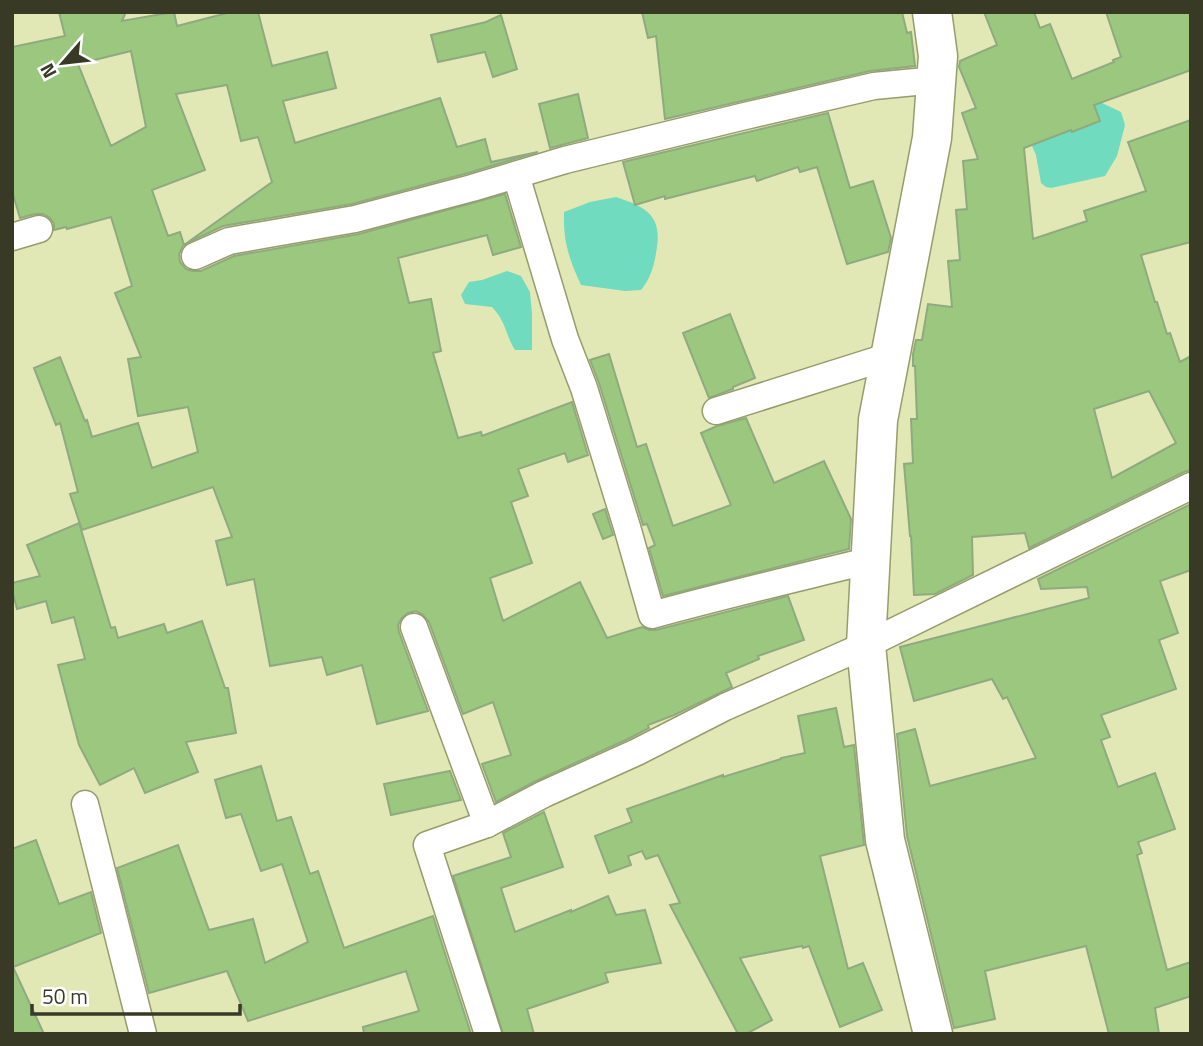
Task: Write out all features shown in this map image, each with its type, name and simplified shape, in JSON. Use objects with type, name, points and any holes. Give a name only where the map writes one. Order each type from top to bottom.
[{"type":"main road","points":[[932,12],[938,56],[932,138],[878,420],[866,645],[885,840],[933,1034]]},
{"type":"street","points":[[195,257],[229,241],[355,219],[565,160],[874,86],[936,80]]},
{"type":"street","points":[[516,175],[565,339],[584,388],[628,527],[652,615],[871,560]]},
{"type":"street","points":[[12,237],[39,229]]},
{"type":"street","points":[[716,411],[890,356]]},
{"type":"street","points":[[488,1034],[426,845],[487,824],[724,708],[866,645],[1191,486]]},
{"type":"street","points":[[414,626],[487,824]]},
{"type":"street","points":[[85,804],[143,1034]]},
{"type":"water","points":[[1100,102],[1121,112],[1125,125],[1117,156],[1105,176],[1046,187],[1041,183],[1036,155],[1028,137]]},
{"type":"water","points":[[616,197],[645,210],[655,222],[658,241],[654,263],[641,290],[625,291],[581,285],[568,250],[564,212],[590,202]]},
{"type":"water","points":[[507,271],[521,276],[530,292],[532,350],[515,350],[501,318],[492,307],[465,304],[461,295],[469,282]]},
{"type":"building","points":[[59,12],[126,12],[122,21],[174,12],[177,26],[231,12],[258,12],[272,66],[327,52],[336,88],[283,101],[295,143],[440,98],[457,147],[485,139],[491,162],[538,152],[352,204],[223,226],[183,246],[179,254],[180,262],[186,269],[201,271],[234,256],[359,234],[505,194],[521,247],[493,255],[487,235],[398,258],[409,303],[431,299],[441,351],[433,353],[458,438],[481,432],[482,436],[572,402],[588,455],[568,462],[565,453],[518,469],[528,496],[511,502],[532,563],[490,578],[503,621],[580,582],[607,638],[642,627],[656,630],[788,596],[804,640],[758,656],[759,659],[726,673],[732,687],[648,725],[649,728],[630,738],[496,802],[482,764],[511,755],[493,702],[463,714],[429,622],[423,615],[416,611],[408,613],[398,625],[428,711],[377,724],[362,665],[327,675],[322,657],[270,666],[254,579],[227,585],[216,541],[232,537],[213,487],[82,530],[70,494],[78,492],[60,423],[56,425],[34,368],[60,357],[92,437],[138,423],[152,468],[198,452],[188,407],[138,416],[128,359],[141,357],[115,293],[132,286],[111,217],[54,230],[50,218],[43,214],[20,218],[12,191],[12,47],[65,36]],"holes":[[[131,51],[146,127],[111,146],[78,64]],[[227,85],[241,141],[258,137],[272,182],[184,245],[180,232],[168,236],[152,190],[205,170],[176,94]]]},
{"type":"building","points":[[642,12],[902,12],[907,33],[911,32],[915,66],[870,71],[665,119],[656,36],[648,38]]},
{"type":"building","points":[[984,12],[1034,12],[1040,28],[1050,24],[1072,79],[1121,57],[1106,12],[1191,12],[1191,70],[1094,105],[1100,121],[1024,148],[1033,239],[1087,221],[1084,211],[1146,191],[1128,142],[1191,120],[1191,242],[1141,255],[1155,302],[1180,362],[1191,356],[1191,470],[1029,548],[1025,533],[972,537],[973,575],[935,594],[914,595],[904,464],[913,463],[911,419],[917,419],[913,354],[916,340],[922,340],[928,304],[952,307],[948,261],[960,260],[956,210],[967,209],[963,161],[978,159],[962,113],[976,108],[959,67],[960,61],[997,45]],"holes":[[[1149,391],[1176,443],[1112,478],[1094,409]]]},
{"type":"building","points":[[501,15],[517,69],[493,77],[485,52],[438,62],[431,35],[486,22]]},
{"type":"building","points":[[578,94],[588,138],[550,148],[539,104]]},
{"type":"building","points":[[828,113],[850,188],[873,181],[891,238],[888,252],[847,264],[817,167],[800,172],[798,167],[757,181],[755,176],[635,205],[623,162]]},
{"type":"building","points":[[730,314],[755,378],[709,398],[683,333]]},
{"type":"building","points":[[609,354],[637,447],[646,444],[673,526],[731,505],[701,433],[746,418],[774,483],[824,461],[851,519],[849,549],[663,596],[649,548],[655,545],[647,524],[643,525],[590,360]]},
{"type":"building","points":[[1191,504],[1191,570],[1160,581],[1178,633],[1159,640],[1176,689],[1101,715],[1110,737],[1101,740],[1118,787],[1155,773],[1175,829],[1138,842],[1142,853],[1137,855],[1167,970],[1191,962],[1191,996],[1155,1008],[1159,1034],[1109,1034],[1086,946],[985,971],[995,1019],[954,1028],[907,836],[897,734],[915,729],[930,786],[1036,758],[1007,697],[1003,699],[992,679],[914,701],[900,647],[1089,598],[1087,587],[1041,589],[1038,579]]},
{"type":"building","points":[[605,509],[613,535],[603,539],[593,514]]},
{"type":"building","points":[[79,523],[111,628],[115,627],[118,638],[164,624],[167,633],[202,621],[225,688],[228,688],[236,733],[186,742],[198,772],[145,793],[134,768],[100,785],[79,745],[58,665],[85,659],[74,617],[52,623],[46,601],[17,609],[12,590],[12,583],[40,576],[27,545]]},
{"type":"building","points":[[836,708],[844,747],[854,745],[864,845],[820,856],[848,969],[863,963],[882,1010],[840,1027],[809,946],[802,946],[740,958],[772,1020],[746,1034],[738,1034],[670,905],[680,903],[658,855],[646,859],[642,851],[628,856],[631,865],[609,873],[595,836],[632,822],[627,809],[723,775],[805,753],[798,716]]},
{"type":"building","points":[[261,766],[277,821],[291,817],[310,874],[318,871],[344,948],[433,916],[471,1034],[364,1034],[363,1027],[419,1011],[406,971],[248,1021],[227,971],[149,993],[117,868],[178,845],[209,930],[253,919],[265,963],[308,942],[282,864],[261,871],[241,814],[226,818],[215,780]]},
{"type":"building","points":[[450,771],[461,800],[391,815],[384,784]]},
{"type":"building","points":[[544,812],[563,867],[501,888],[515,932],[608,896],[616,915],[645,910],[661,963],[605,973],[608,982],[527,1009],[534,1034],[503,1034],[453,876],[511,857],[503,833]]},
{"type":"building","points":[[36,840],[59,904],[91,892],[101,933],[13,967],[44,1034],[12,1034],[12,849]]}]
